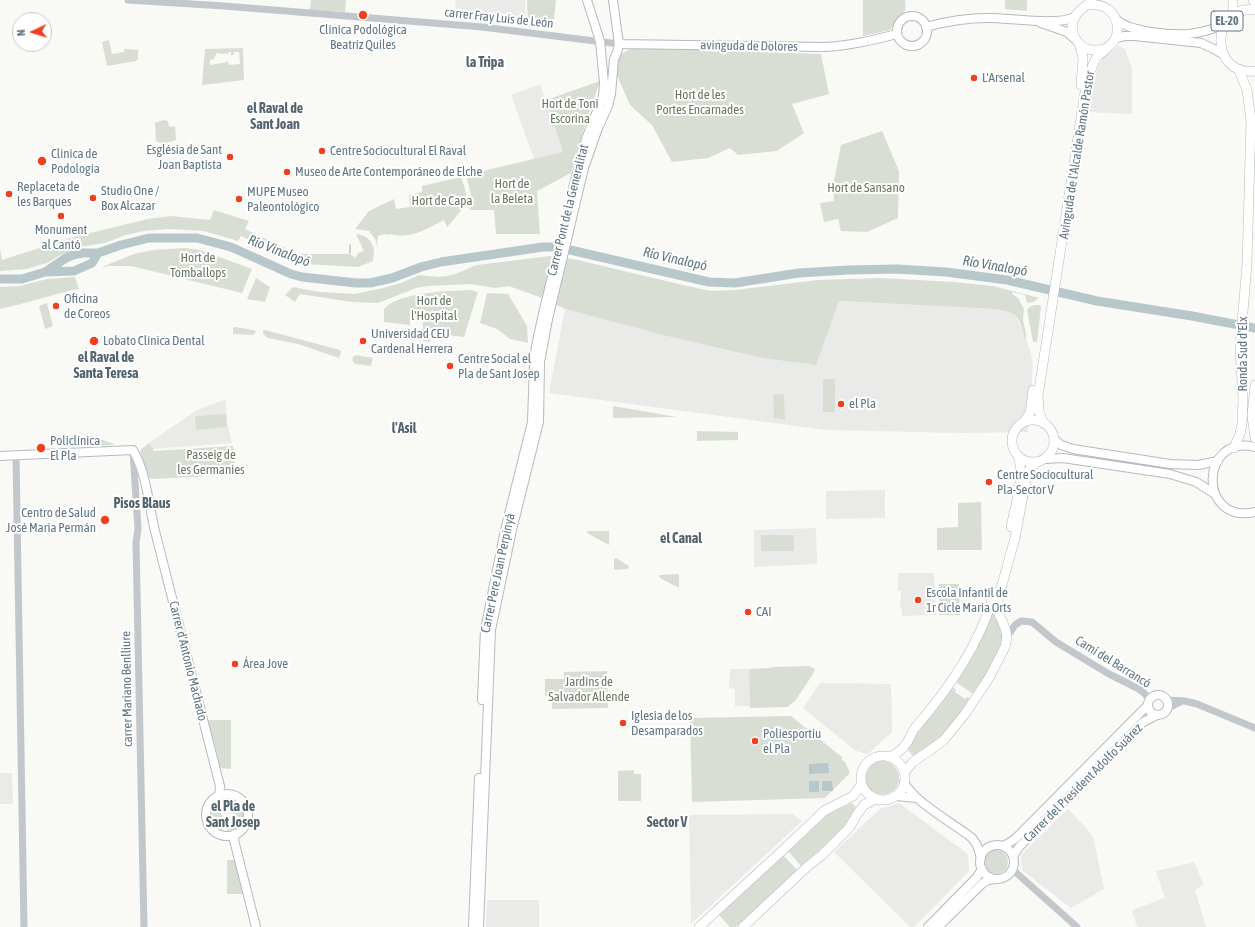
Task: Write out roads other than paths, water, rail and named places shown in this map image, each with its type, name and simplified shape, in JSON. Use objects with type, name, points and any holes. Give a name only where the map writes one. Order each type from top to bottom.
[{"type":"main road","name":"Carrer Pont de la Generalitat","points":[[545,318],[578,181],[586,138],[603,96],[604,83],[600,41],[587,0]]},
{"type":"main road","points":[[613,0],[619,44]]},
{"type":"main road","points":[[1105,0],[1110,10],[1122,25],[1136,30],[1188,34],[1202,32],[1224,25]]},
{"type":"main road","name":"EL-20","points":[[1233,0],[1233,16]]},
{"type":"main road","points":[[926,27],[942,22],[966,18],[1068,21],[1090,3],[1100,5],[1110,10]]},
{"type":"main road","name":"EL-20","points":[[1224,55],[1221,50],[1220,37],[1224,25],[1233,16],[1242,11],[1255,10]]},
{"type":"main road","points":[[909,16],[919,18],[926,27],[925,37],[922,42],[916,45],[910,46],[904,43],[899,39],[897,34],[899,23],[909,16]]},
{"type":"main road","points":[[1074,17],[1072,29],[1078,43]]},
{"type":"main road","points":[[1033,21],[1067,32],[1085,48],[1096,51],[1108,47],[1116,38],[1118,26],[1117,20]]},
{"type":"main road","name":"avinguda de Dolores","points":[[619,44],[824,47],[862,43],[897,34]]},
{"type":"main road","points":[[1116,38],[1135,36],[1201,43],[1224,55],[1228,61],[1239,70],[1255,72]]},
{"type":"main road","name":"Avinguda de l'Alcalde Ramón Pastor","points":[[1055,270],[1083,66],[1083,58],[1078,43]]},
{"type":"main road","name":"Carrer Pont de la Generalitat","points":[[578,181],[608,106],[611,94],[614,59],[619,44]]},
{"type":"main road","name":"Avinguda de l'Alcalde Ramón Pastor","points":[[1055,270],[1087,79],[1092,63],[1108,47]]},
{"type":"main road","points":[[601,55],[605,59],[614,59]]},
{"type":"main road","name":"Ronda Sud d'Elx","points":[[1234,448],[1239,438],[1242,424],[1240,347],[1247,264],[1251,120],[1247,90],[1239,70]]},
{"type":"main road","points":[[699,927],[824,811],[853,796],[861,784],[862,772],[870,761],[876,758],[890,757],[906,745],[914,730],[947,689],[971,651],[991,606],[1011,527],[1020,477],[1018,456],[1012,446],[1012,435],[1017,427],[1027,418],[1030,410],[1055,270]]},
{"type":"main road","points":[[896,796],[902,788],[904,777],[913,762],[943,741],[965,714],[999,660],[1008,637],[999,614],[998,599],[1017,529],[1027,474],[1030,469],[1052,450],[1054,439],[1051,430],[1044,423],[1039,411],[1038,396],[1049,308]]},
{"type":"main road","name":"Carrer Pere Joan Perpinyà","points":[[473,927],[485,630],[505,530],[532,422],[534,363],[545,318]]},
{"type":"main road","name":"Carrer Pere Joan Perpinyà","points":[[479,927],[491,630],[512,530],[539,422],[540,362],[545,318]]},
{"type":"main road","name":"Ronda Sud d'Elx","points":[[1255,385],[1252,416],[1255,438]]},
{"type":"main road","points":[[1024,422],[1034,420],[1044,423]]},
{"type":"main road","points":[[1054,439],[1061,445],[1073,449],[1170,464],[1198,465],[1218,461]]},
{"type":"main road","points":[[1215,494],[1212,486],[1212,477],[1214,468],[1218,461],[1227,452],[1234,448],[1244,446],[1255,448]]},
{"type":"main road","points":[[0,456],[133,450]]},
{"type":"main road","name":"Carrer d'Antonio Machado","points":[[133,450],[138,458],[220,786],[219,796]]},
{"type":"main road","points":[[1018,456],[1026,461],[1054,457],[1170,474],[1196,482],[1215,494],[1224,505],[1232,510],[1240,513],[1255,512]]},
{"type":"main road","points":[[1158,696],[1166,700],[1167,709],[1163,714],[1158,715],[1152,713],[1149,702],[1158,696]]},
{"type":"main road","name":"Carrer del President Adolfo Suárez","points":[[1004,846],[1015,839],[1149,702]]},
{"type":"main road","name":"Carrer del President Adolfo Suárez","points":[[1013,856],[1019,846],[1143,722],[1158,715]]},
{"type":"main road","points":[[890,757],[899,763],[907,787],[917,798],[972,838],[981,842],[1004,846],[1013,856],[1014,860],[1012,870],[1006,877],[988,880],[982,883],[938,927]]},
{"type":"main road","points":[[861,784],[867,794],[875,799],[882,800],[896,796],[917,798]]},
{"type":"main road","points":[[229,794],[237,796],[244,802],[246,807],[248,815],[246,825],[242,830],[234,834],[227,836],[218,833],[210,826],[208,822],[207,812],[209,806],[213,800],[219,796],[229,794]]},
{"type":"main road","points":[[743,927],[807,867],[822,855],[849,828],[864,805],[875,799]]},
{"type":"main road","points":[[234,834],[235,846],[256,927]]},
{"type":"main road","points":[[972,838],[977,845],[981,858],[982,869],[987,876],[996,879]]},
{"type":"main road","points":[[981,858],[986,850],[995,845]]},
{"type":"main road","points":[[928,927],[977,877],[982,869]]},
{"type":"street","name":"carrer Fray Luis de León","points":[[128,0],[139,2],[224,6],[482,27],[600,41]]},
{"type":"street","name":"avinguda de Dolores","points":[[600,41],[619,44]]},
{"type":"street","name":"carrer Mariano Benlliure","points":[[133,450],[138,529],[136,536],[136,565],[144,927]]},
{"type":"street","points":[[16,456],[24,927]]},
{"type":"street","name":"Camí del Barrancó","points":[[1008,637],[1015,625],[1021,621],[1032,622],[1052,640],[1109,674],[1139,689],[1149,702]]},
{"type":"street","points":[[1166,700],[1197,704],[1255,728]]},
{"type":"street","points":[[1167,709],[1182,701]]},
{"type":"street","points":[[1012,870],[1077,927]]},
{"type":"waterway","name":"Río Vinalopó","points":[[45,272],[73,255],[82,253],[98,253],[149,238],[197,238],[231,247],[291,274],[302,277],[356,283],[370,283],[392,278],[421,267],[441,262],[543,247],[557,247],[709,282],[735,283],[799,273],[848,270],[897,269],[946,272],[1007,280],[1097,301],[1192,316],[1255,328]]},
{"type":"waterway","points":[[350,245],[350,253]]},
{"type":"waterway","points":[[0,279],[22,279],[45,272],[74,271],[92,263],[98,253]]},
{"type":"place","name":"Clínica Podológica Beatriz Quiles","points":[[363,15]]},
{"type":"place","name":"L'Arsenal","points":[[974,78]]},
{"type":"place","name":"Centre Sociocultural El Raval","points":[[322,151]]},
{"type":"place","name":"Església de Sant Joan Baptista","points":[[230,157]]},
{"type":"place","name":"Clínica de Podología","points":[[42,161]]},
{"type":"place","name":"Museo de Arte Contemporáneo de Elche","points":[[287,172]]},
{"type":"place","name":"Replaceta de les Barques","points":[[9,194]]},
{"type":"place","name":"Studio One / Box Alcazar","points":[[93,198]]},
{"type":"place","name":"MUPE Museo Paleontológico","points":[[239,199]]},
{"type":"place","name":"Monument al Cantó","points":[[61,216]]},
{"type":"place","name":"Oficina de Coreos","points":[[56,306]]},
{"type":"place","name":"Lobato Clínica Dental","points":[[94,341]]},
{"type":"place","name":"Universidad CEU Cardenal Herrera","points":[[363,341]]},
{"type":"place","name":"Centre Social el Pla de Sant Josep","points":[[450,366]]},
{"type":"place","name":"el Pla","points":[[841,404]]},
{"type":"place","name":"Policlínica El Pla","points":[[41,448]]},
{"type":"place","name":"Centre Sociocultural Pla-Sector V","points":[[989,482]]},
{"type":"place","name":"Centro de Salud José María Permán","points":[[105,520]]},
{"type":"place","name":"Escola Infantil de 1r Cicle María Orts","points":[[918,600]]},
{"type":"place","name":"CAI","points":[[748,612]]},
{"type":"place","name":"Área Jove","points":[[235,664]]},
{"type":"place","name":"Iglesia de los Desamparados","points":[[623,723]]},
{"type":"place","name":"Poliesportiu el Pla","points":[[755,741]]},
{"type":"district","name":"la Tripa","points":[[485,63]]},
{"type":"district","name":"el Raval de Sant Joan","points":[[275,118]]},
{"type":"district","name":"el Raval de Santa Teresa","points":[[106,366]]},
{"type":"district","name":"l'Asil","points":[[404,429]]},
{"type":"district","name":"Pisos Blaus","points":[[142,504]]},
{"type":"district","name":"el Canal","points":[[681,539]]},
{"type":"district","name":"el Pla de Sant Josep","points":[[233,816]]},
{"type":"district","name":"Sector V","points":[[667,823]]},
{"type":"park label","name":"Hort de les Portes Encarnades","points":[[700,102]]},
{"type":"park label","name":"Hort de Toni Escorina","points":[[570,112]]},
{"type":"park label","name":"Hort de Sansano","points":[[866,188]]},
{"type":"park label","name":"Hort de la Beleta","points":[[512,192]]},
{"type":"park label","name":"Hort de Capa","points":[[442,201]]},
{"type":"park label","name":"Hort de Tomballops","points":[[198,266]]},
{"type":"park label","name":"Hort de l'Hospital","points":[[434,308]]},
{"type":"park label","name":"Passeig de les Germanies","points":[[211,462]]},
{"type":"park label","name":"Jardins de Salvador Allende","points":[[589,690]]}]
